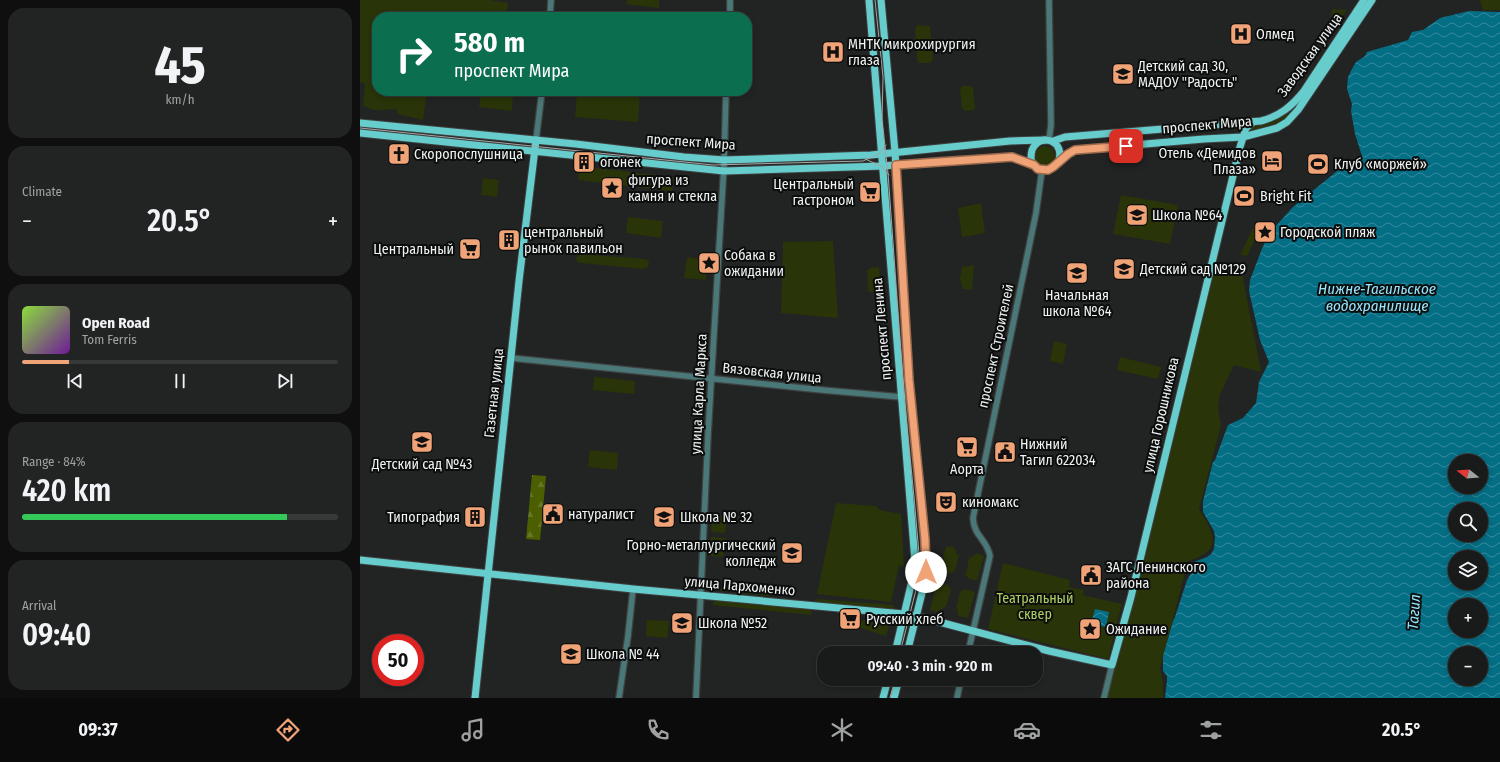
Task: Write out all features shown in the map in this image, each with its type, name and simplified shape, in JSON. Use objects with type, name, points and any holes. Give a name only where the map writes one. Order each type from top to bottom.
[{"type":"main road","name":"проспект Ленина","points":[[869,0],[915,561],[914,572],[897,646]]},
{"type":"main road","name":"проспект Ленина","points":[[881,0],[896,165],[910,396],[926,560],[925,581],[909,646]]},
{"type":"main road","name":"Заводская улица","points":[[1271,118],[1285,111],[1304,91],[1364,0]]},
{"type":"main road","name":"Заводская улица","points":[[1287,122],[1298,110],[1372,0]]},
{"type":"main road","name":"проспект Мира","points":[[360,123],[724,160],[882,154],[1010,141],[1049,140],[1065,137],[1253,122],[1271,118]]},
{"type":"main road","name":"улица Горошникова","points":[[1112,665],[1131,598],[1197,319],[1243,137],[1246,128],[1253,122]]},
{"type":"main road","name":"проспект Мира","points":[[1058,163],[1072,152],[1079,150],[1243,137],[1273,130],[1287,122]]},
{"type":"main road","name":"проспект Мира","points":[[360,133],[724,171],[883,166],[1012,157],[1034,165]]},
{"type":"main road","name":"Газетная улица","points":[[475,698],[519,281],[536,140]]},
{"type":"main road","points":[[1049,140],[1058,145],[1061,152],[1058,163],[1048,170],[1042,170],[1034,165],[1031,154],[1032,149],[1035,145],[1049,140]]},
{"type":"main road","name":"улица Пархоменко","points":[[360,560],[633,589],[904,614],[973,630],[1049,651],[1112,665]]},
{"type":"main road","points":[[883,698],[886,686]]},
{"type":"main road","points":[[894,698],[897,686]]},
{"type":"street","points":[[550,12],[551,0]]},
{"type":"street","points":[[730,0],[730,12]]},
{"type":"street","points":[[1049,0],[1051,125],[1049,140]]},
{"type":"street","name":"Газетная улица","points":[[536,140],[541,96]]},
{"type":"street","name":"улица Карла Маркса","points":[[696,698],[700,595],[724,171],[726,96]]},
{"type":"street","name":"проспект Строителей","points":[[973,630],[990,556],[987,546],[973,526],[973,518],[1036,213],[1042,170]]},
{"type":"street","name":"Вязовская улица","points":[[511,358],[712,379],[901,397],[910,396]]},
{"type":"street","points":[[619,698],[633,589]]},
{"type":"street","points":[[970,646],[973,630]]},
{"type":"street","name":"улица Горошникова","points":[[1104,698],[1112,665]]},
{"type":"street","points":[[957,698],[960,686]]},
{"type":"green space","points":[[360,0],[490,0],[508,3],[507,12],[372,12],[372,96],[426,96],[423,120],[398,114],[397,110],[376,110],[363,105],[365,83],[360,82]]},
{"type":"green space","points":[[627,0],[659,0],[659,8],[626,4]]},
{"type":"green space","points":[[1480,0],[1500,0],[1500,10],[1483,10]]},
{"type":"green space","points":[[1332,9],[1347,10],[1329,34]]},
{"type":"green space","points":[[919,25],[930,26],[933,59],[930,63],[919,63],[917,59],[915,29]]},
{"type":"green space","points":[[962,86],[971,86],[973,88],[975,108],[973,110],[965,111],[962,108],[960,89]]},
{"type":"green space","points":[[480,96],[513,96],[512,111],[479,107]]},
{"type":"green space","points":[[577,96],[640,96],[638,122],[575,117]]},
{"type":"green space","points":[[1303,96],[1292,112],[1277,125],[1270,128],[1248,132],[1250,127],[1280,118]]},
{"type":"green space","points":[[1041,146],[1049,146],[1055,152],[1055,160],[1049,166],[1041,166],[1035,160],[1035,152]]},
{"type":"green space","points":[[579,166],[674,177],[672,191],[578,180]]},
{"type":"green space","points":[[483,178],[499,180],[497,197],[481,195]]},
{"type":"green space","points":[[1121,195],[1178,205],[1170,244],[1113,234]]},
{"type":"green space","points":[[981,203],[985,233],[962,237],[958,208]]},
{"type":"green space","points":[[628,217],[663,221],[661,238],[626,233]]},
{"type":"green space","points":[[1260,224],[1247,256],[1240,255],[1253,228]]},
{"type":"green space","points":[[833,241],[838,318],[781,313],[783,242]]},
{"type":"green space","points":[[579,254],[646,259],[649,262],[648,267],[643,269],[581,263],[577,262],[576,258]]},
{"type":"green space","points":[[687,257],[707,260],[706,280],[684,278]]},
{"type":"green space","points":[[1214,262],[1241,268],[1261,372],[1234,365],[1220,394],[1218,408],[1221,425],[1199,509],[1209,526],[1213,541],[1207,552],[1188,561],[1160,668],[1163,682],[1163,698],[1107,698]]},
{"type":"green space","points":[[974,265],[972,290],[963,289],[960,279],[962,267]]},
{"type":"green space","points":[[879,267],[881,292],[870,292],[868,290],[867,270],[870,268]]},
{"type":"green space","points":[[1054,341],[1067,344],[1063,364],[1050,361]]},
{"type":"green space","points":[[1120,357],[1161,367],[1158,379],[1117,370]]},
{"type":"green space","points":[[594,377],[635,381],[634,394],[593,390]]},
{"type":"green space","points":[[590,450],[618,453],[617,470],[588,467]]},
{"type":"green space","points":[[532,475],[546,476],[540,540],[526,539]]},
{"type":"green space","points":[[836,503],[875,506],[880,510],[901,514],[904,567],[899,565],[891,602],[817,594]]},
{"type":"green space","points":[[712,515],[727,516],[725,533],[711,532]]},
{"type":"green space","points":[[711,537],[725,538],[723,557],[711,556]]},
{"type":"green space","points":[[946,546],[954,547],[959,555],[955,571],[950,574],[940,571]]},
{"type":"green space","points":[[977,553],[984,556],[977,581],[968,578],[965,574],[967,571],[969,557]]},
{"type":"green space","name":"Театральный сквер","points":[[1003,563],[1070,580],[1069,587],[1084,590],[1083,595],[1122,604],[1108,659],[988,629]]},
{"type":"green space","points":[[937,583],[948,585],[951,590],[946,607],[939,610],[938,613],[930,610]]},
{"type":"green space","points":[[714,587],[771,592],[770,596],[713,590]]},
{"type":"green space","points":[[965,589],[975,592],[968,618],[958,616],[958,610],[956,609],[960,592]]},
{"type":"green space","points":[[714,598],[811,607],[812,609],[811,615],[713,605]]},
{"type":"green space","points":[[816,599],[894,605],[893,610],[815,601]]},
{"type":"green space","points":[[647,620],[669,621],[667,638],[646,636]]},
{"type":"green space","points":[[864,620],[890,623],[886,636],[857,627],[857,624]]},
{"type":"water","name":"Нижне-Тагильское водохранилище","points":[[1469,11],[1500,12],[1500,698],[1165,698],[1167,676],[1163,671],[1163,656],[1173,621],[1187,580],[1192,572],[1194,562],[1207,557],[1214,549],[1214,531],[1203,512],[1203,501],[1213,462],[1228,425],[1243,418],[1256,403],[1259,382],[1269,362],[1260,340],[1249,291],[1250,280],[1263,246],[1273,229],[1293,207],[1342,167],[1362,156],[1355,134],[1351,111],[1352,104],[1347,89],[1348,77],[1356,62],[1365,56],[1367,52],[1408,40],[1412,32],[1423,30],[1440,18]]},
{"type":"water","points":[[1095,609],[1109,612],[1106,627],[1091,624]]},
{"type":"tram line","points":[[875,0],[883,77],[882,120],[888,173],[904,397],[920,565],[917,586],[902,646]]},
{"type":"tram line","points":[[360,128],[713,165],[863,161],[879,154],[886,145]]},
{"type":"tram line","points":[[865,159],[881,166],[889,175]]},
{"type":"tram line","points":[[890,698],[893,686]]},
{"type":"place","name":"Олмед","points":[[1241,34]]},
{"type":"place","name":"МНТК микрохирургия глаза","points":[[833,52]]},
{"type":"place","name":"Детский сад 30, МАДОУ \"Радость\"","points":[[1123,74]]},
{"type":"place","name":"Скоропослушница","points":[[399,154]]},
{"type":"place","name":"Отель «Демидов Плаза»","points":[[1272,161]]},
{"type":"place","name":"огонек","points":[[584,162]]},
{"type":"place","name":"Клуб «моржей»","points":[[1318,164]]},
{"type":"place","name":"фигура из камня и стекла","points":[[612,188]]},
{"type":"place","name":"Центральный гастроном","points":[[870,192]]},
{"type":"place","name":"Bright Fit","points":[[1244,196]]},
{"type":"place","name":"Школа №64","points":[[1137,215]]},
{"type":"place","name":"Городской пляж","points":[[1265,232]]},
{"type":"place","name":"центральный рынок павильон","points":[[509,240]]},
{"type":"place","name":"Центральный","points":[[470,249]]},
{"type":"place","name":"Собака в ожидании","points":[[709,263]]},
{"type":"place","name":"Детский сад №129","points":[[1124,269]]},
{"type":"place","name":"Начальная школа №64","points":[[1077,273]]},
{"type":"place","name":"Детский сад №43","points":[[422,442]]},
{"type":"place","name":"Аорта","points":[[967,447]]},
{"type":"place","name":"Нижний Тагил 622034","points":[[1005,452]]},
{"type":"place","name":"киномакс","points":[[946,502]]},
{"type":"place","name":"натуралист","points":[[553,514]]},
{"type":"place","name":"Типография","points":[[475,517]]},
{"type":"place","name":"Школа № 32","points":[[664,517]]},
{"type":"place","name":"Горно-металлургический колледж","points":[[792,553]]},
{"type":"place","name":"ЗАГС Ленинского района","points":[[1091,575]]},
{"type":"place","name":"Русский хлеб","points":[[850,619]]},
{"type":"place","name":"Школа №52","points":[[682,623]]},
{"type":"place","name":"Ожидание","points":[[1090,629]]},
{"type":"place","name":"Школа № 44","points":[[571,654]]},
{"type":"route","points":[[926,572],[925,539],[909,380],[896,165],[1012,157],[1034,165],[1038,169],[1048,170],[1075,150],[1126,146]]},
{"type":"water label","name":"Тагил","points":[[1414,612]]}]
